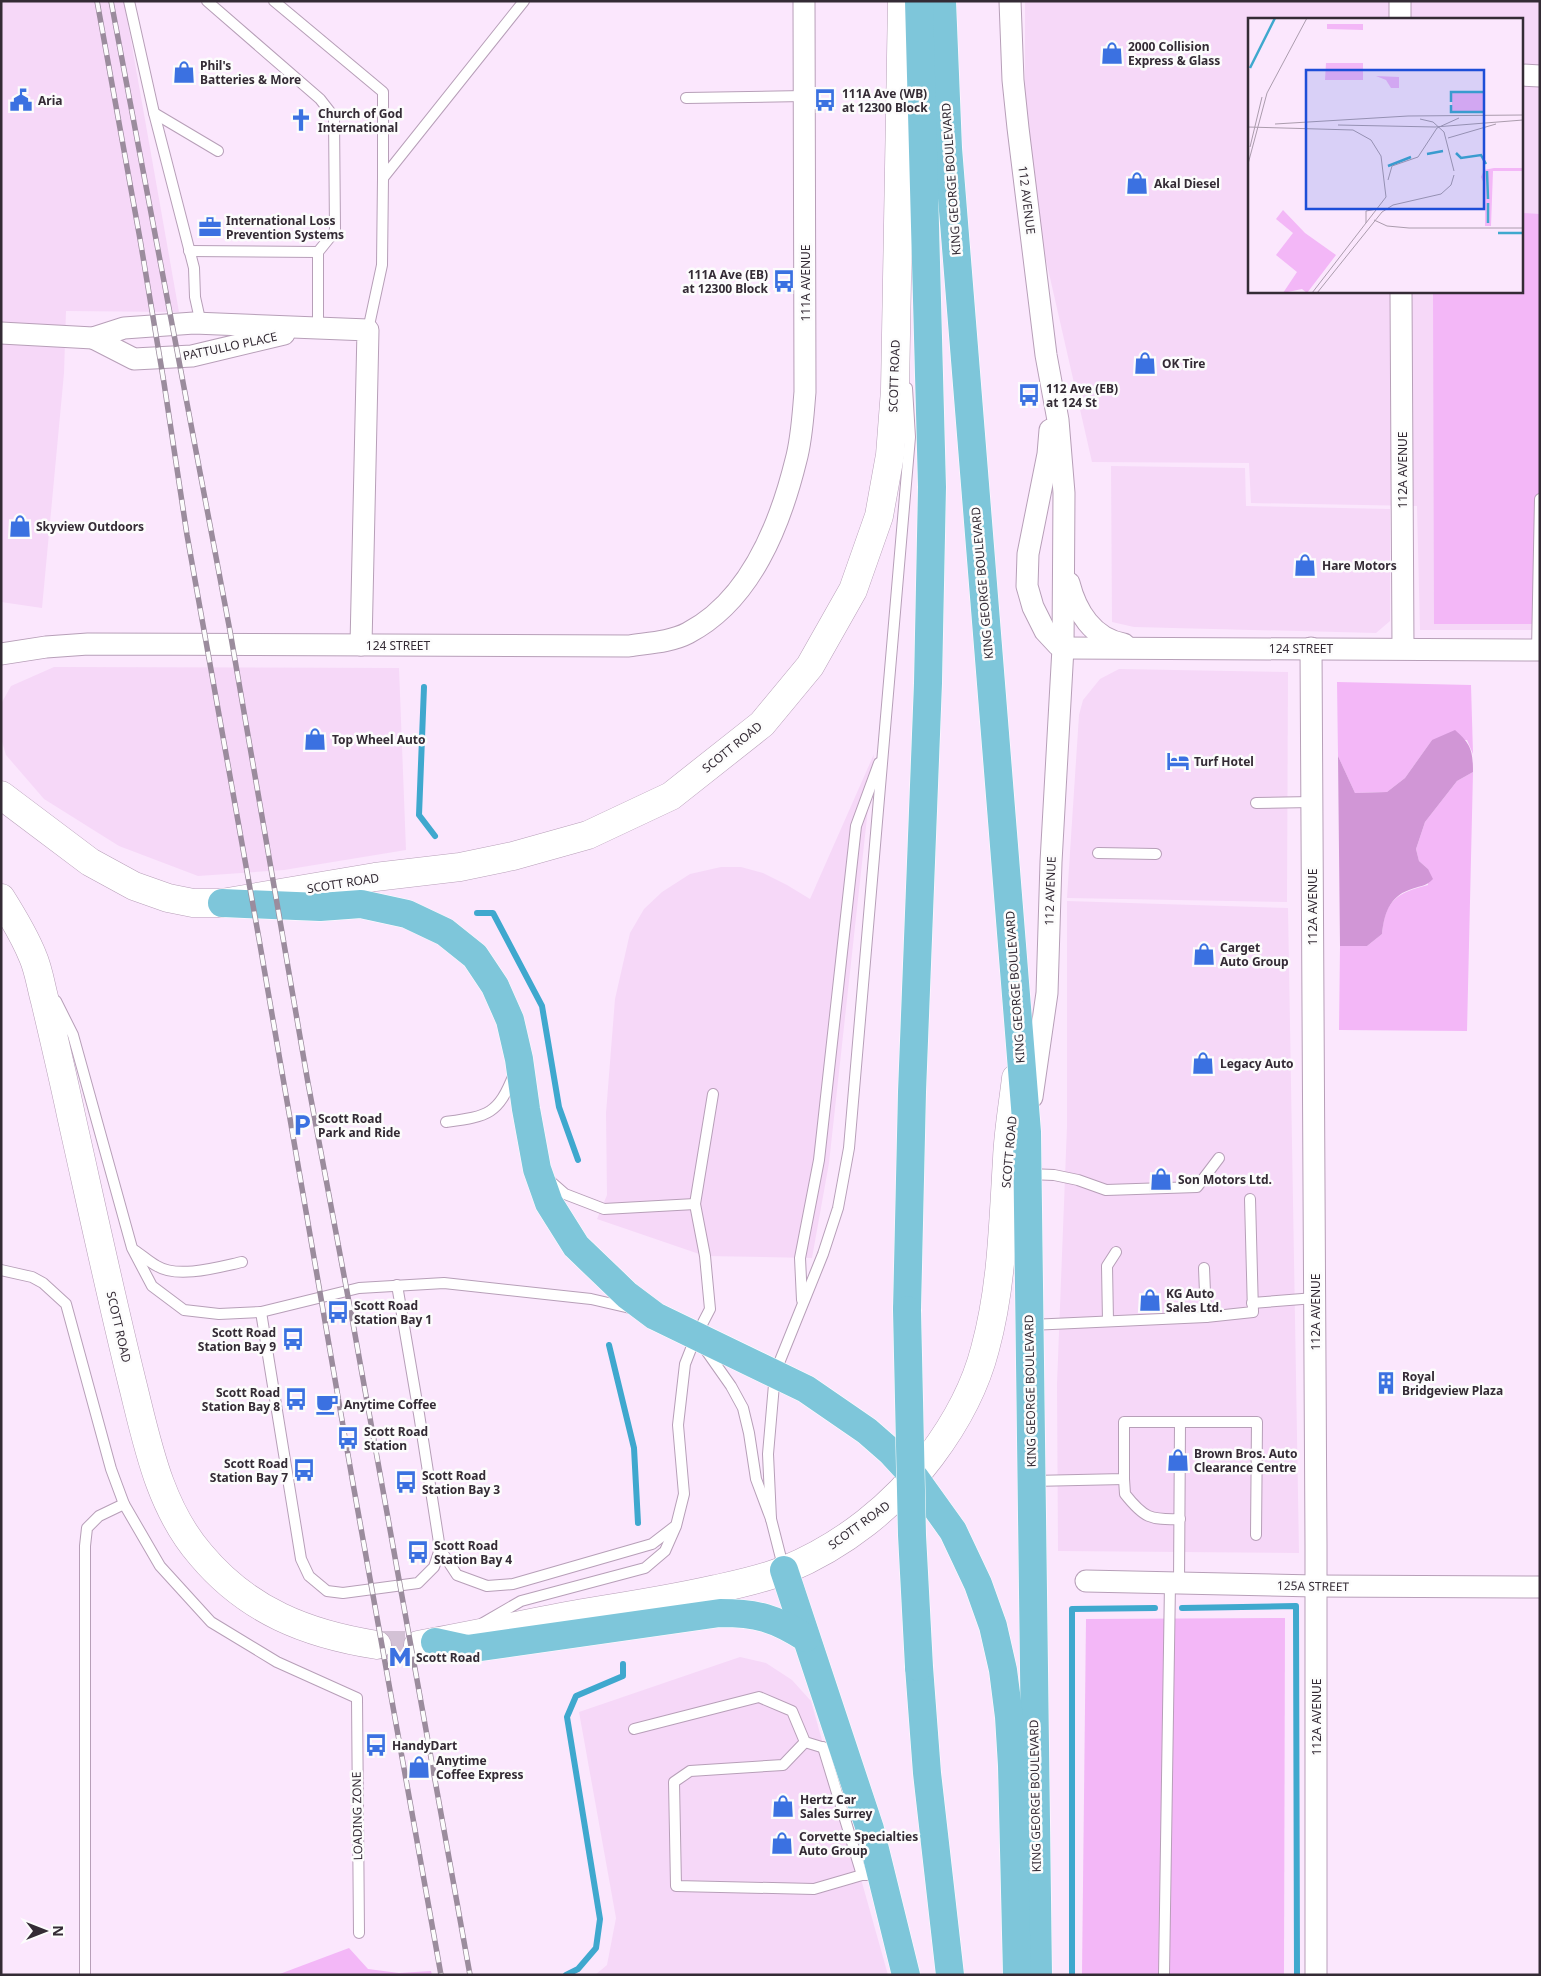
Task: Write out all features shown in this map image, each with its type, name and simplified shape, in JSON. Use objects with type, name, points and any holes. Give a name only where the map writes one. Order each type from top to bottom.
[{"type":"main road","name":"SCOTT ROAD","points":[[3,795],[90,862],[134,886],[168,898],[192,903],[222,903],[375,877],[460,867],[513,856],[588,835],[671,796],[762,724],[810,666],[825,640],[853,590],[879,516],[890,455],[895,390],[896,232],[902,1]]},
{"type":"main road","name":"KING GEORGE BOULEVARD","points":[[919,1],[932,487],[928,683],[912,1092],[907,1310],[912,1535],[919,1667],[927,1773],[950,1975]]},
{"type":"main road","name":"KING GEORGE BOULEVARD","points":[[942,1],[948,148],[1027,1132],[1038,1975]]},
{"type":"main road","name":"SCOTT ROAD","points":[[1,898],[34,958],[150,1457],[165,1497],[182,1528],[201,1555],[229,1584],[258,1605],[289,1622],[313,1632],[377,1645]]},
{"type":"main road","points":[[222,903],[320,907],[361,904],[407,914],[444,932],[475,956],[495,986],[510,1020],[520,1060],[526,1110],[537,1170],[549,1203],[576,1246],[627,1295],[655,1316],[806,1389],[867,1430],[915,1478],[953,1531],[978,1584],[993,1626],[1003,1670],[1010,1717],[1017,1975]]},
{"type":"main road","name":"SCOTT ROAD","points":[[437,1641],[524,1623],[678,1597],[754,1580],[784,1570],[818,1555],[847,1536],[882,1511],[915,1478],[943,1440],[961,1410],[985,1352],[994,1312],[1001,1261],[1007,1157],[1019,1051]]},
{"type":"main road","points":[[784,1570],[806,1638],[834,1751],[870,1830],[872,1875],[906,1975]]},
{"type":"main road","points":[[437,1641],[467,1649],[720,1613],[760,1615],[776,1621],[806,1638]]},
{"type":"street","name":"111A AVENUE","points":[[760,558],[779,514],[794,468],[802,426],[805,392],[804,1]]},
{"type":"street","name":"112 AVENUE","points":[[1010,1],[1013,80],[1018,128],[1052,398],[1058,420],[1063,466],[1063,648],[1051,862],[1047,992],[1027,1132]]},
{"type":"street","points":[[1400,1],[1400,18]]},
{"type":"street","points":[[1524,75],[1540,76]]},
{"type":"street","name":"112A AVENUE","points":[[1401,292],[1403,648]]},
{"type":"street","name":"PATTULLO PLACE","points":[[1,333],[93,338],[124,328],[201,324],[368,330]]},
{"type":"street","name":"PATTULLO PLACE","points":[[93,338],[134,359],[192,356],[314,328]]},
{"type":"street","points":[[362,645],[368,330]]},
{"type":"street","name":"112 AVENUE","points":[[1052,398],[1048,454],[1028,554],[1026,574],[1029,597],[1036,615],[1051,638],[1063,648]]},
{"type":"street","name":"124 STREET","points":[[1,654],[46,647],[88,644],[629,646],[658,642],[687,634],[731,600],[760,558]]},
{"type":"street","points":[[1064,566],[1075,603],[1085,621],[1110,640],[1140,647]]},
{"type":"street","name":"124 STREET","points":[[1063,648],[1539,650]]},
{"type":"street","name":"112A AVENUE","points":[[1311,648],[1315,1298],[1316,1975]]},
{"type":"street","name":"125A STREET","points":[[1086,1581],[1315,1586],[1540,1587]]},
{"type":"lane","points":[[129,1],[154,113],[194,268],[195,297],[201,324]]},
{"type":"lane","points":[[207,1],[320,99],[334,117],[335,231],[318,252],[314,328]]},
{"type":"lane","points":[[274,1],[383,92],[382,265],[368,330]]},
{"type":"lane","points":[[382,178],[524,1]]},
{"type":"lane","points":[[686,98],[804,96]]},
{"type":"lane","points":[[154,113],[218,151]]},
{"type":"lane","points":[[771,1519],[768,1454],[775,1373],[838,1208],[849,1148],[910,437],[896,232]]},
{"type":"lane","points":[[189,251],[318,252]]},
{"type":"lane","points":[[1539,650],[1540,499]]},
{"type":"lane","points":[[802,1303],[800,1258],[819,1160],[856,826],[884,750]]},
{"type":"lane","points":[[1256,803],[1312,802]]},
{"type":"lane","points":[[1098,853],[1156,854]]},
{"type":"lane","points":[[34,958],[73,1035],[132,1248],[152,1286],[184,1310],[219,1314],[261,1312],[359,1288],[444,1284],[591,1299],[655,1316]]},
{"type":"lane","points":[[446,1122],[484,1115],[495,1108],[506,1095],[520,1060]]},
{"type":"lane","points":[[437,1641],[521,1602],[645,1568],[665,1551],[676,1526],[684,1494],[678,1425],[684,1367],[696,1336],[710,1309],[705,1256],[695,1204],[713,1094]]},
{"type":"lane","points":[[1028,1174],[1078,1180],[1106,1190],[1197,1187],[1219,1158]]},
{"type":"lane","points":[[537,1170],[565,1194],[604,1209],[695,1204]]},
{"type":"lane","points":[[1029,1325],[1206,1317],[1253,1312],[1250,1199]]},
{"type":"lane","points":[[132,1248],[158,1268],[182,1272],[242,1262]]},
{"type":"lane","points":[[1108,1321],[1107,1266],[1116,1252]]},
{"type":"lane","points":[[1204,1268],[1206,1317]]},
{"type":"lane","points":[[1,1270],[32,1277],[43,1283],[66,1304],[112,1469],[124,1504],[98,1516],[87,1528],[85,1546],[85,1975]]},
{"type":"lane","points":[[396,1285],[440,1549],[458,1575],[488,1586],[513,1584],[652,1544],[676,1526]]},
{"type":"lane","points":[[1252,1303],[1315,1298]]},
{"type":"lane","points":[[261,1312],[301,1559],[309,1576],[327,1590],[343,1593],[418,1583],[434,1567],[440,1549]]},
{"type":"lane","points":[[696,1336],[731,1386],[742,1408],[749,1433],[756,1479],[771,1519],[784,1570]]},
{"type":"lane","points":[[1180,1519],[1152,1518],[1141,1512],[1125,1494],[1124,1422],[1257,1422],[1256,1535]]},
{"type":"lane","points":[[1164,1975],[1175,1584],[1180,1519],[1180,1422]]},
{"type":"lane","points":[[1031,1480],[1124,1479]]},
{"type":"lane","name":"LOADING ZONE","points":[[124,1504],[160,1566],[211,1622],[277,1662],[357,1698],[359,1933]]},
{"type":"lane","points":[[634,1729],[758,1696],[792,1711],[805,1742]]},
{"type":"lane","points":[[805,1742],[834,1751]]},
{"type":"lane","points":[[805,1742],[783,1766],[690,1772],[674,1782],[676,1886],[814,1889],[872,1875]]},
{"type":"shaded area","points":[[1,1],[124,1],[179,312],[66,311],[64,373],[42,608],[1,602]]},
{"type":"shaded area","points":[[1025,1],[1540,1],[1540,630],[1420,630],[1417,506],[1251,503],[1249,463],[1092,462],[1025,168]]},
{"type":"shaded area","points":[[1524,213],[1540,214],[1540,624],[1434,624],[1433,292],[1524,292]]},
{"type":"shaded area","points":[[1111,466],[1245,468],[1246,506],[1390,509],[1390,621],[1376,633],[1134,627],[1112,622]]},
{"type":"shaded area","points":[[54,667],[399,668],[406,850],[284,870],[198,876],[119,846],[44,799],[6,755],[1,738],[1,704],[11,686]]},
{"type":"shaded area","points":[[1119,669],[1288,672],[1287,902],[1067,898],[1079,715],[1083,700],[1100,679]]},
{"type":"shaded area","points":[[1337,682],[1471,685],[1473,754],[1467,740],[1432,740],[1405,778],[1387,792],[1355,793],[1338,756]]},
{"type":"shaded area","points":[[1455,730],[1470,748],[1473,772],[1457,781],[1425,822],[1416,849],[1419,861],[1428,869],[1433,879],[1428,884],[1402,893],[1392,902],[1384,920],[1382,934],[1367,946],[1340,946],[1338,756],[1355,793],[1387,792],[1405,778],[1432,740]]},
{"type":"shaded area","points":[[874,754],[829,1163],[812,1258],[705,1256],[597,1219],[607,1195],[606,1113],[615,999],[630,933],[644,909],[662,892],[690,874],[721,867],[741,867],[763,873],[810,899]]},
{"type":"shaded area","points":[[1473,772],[1467,1031],[1339,1030],[1340,946],[1367,946],[1382,934],[1386,913],[1394,900],[1408,891],[1428,885],[1428,869],[1419,861],[1416,849],[1425,822],[1457,781]]},
{"type":"shaded area","points":[[1067,901],[1288,908],[1299,1553],[1058,1551],[1057,1384],[1067,1126]]},
{"type":"shaded area","points":[[1285,1618],[1284,1975],[1082,1974],[1086,1619]]},
{"type":"shaded area","points":[[740,1657],[766,1663],[792,1680],[811,1701],[888,1975],[595,1975],[607,1965],[616,1918],[579,1712]]},
{"type":"shaded area","points":[[349,1948],[368,1969],[399,1973],[431,1971],[432,1975],[277,1975]]},
{"type":"waterway","points":[[424,687],[419,815],[435,836]]},
{"type":"waterway","points":[[477,913],[493,913],[542,1006],[559,1107],[578,1160]]},
{"type":"waterway","points":[[609,1345],[634,1448],[638,1523]]},
{"type":"waterway","points":[[1182,1608],[1296,1606],[1297,1975]]},
{"type":"waterway","points":[[1072,1975],[1072,1609],[1155,1608]]},
{"type":"waterway","points":[[566,1975],[578,1969],[596,1948],[600,1919],[567,1717],[576,1696],[623,1676],[623,1664]]},
{"type":"tunnel","points":[[377,1645],[418,1645]]},
{"type":"railway","points":[[97,1],[140,239],[187,535],[441,1975]]},
{"type":"railway","points":[[111,1],[230,631],[308,1083],[470,1975]]},
{"type":"place","name":"2000 Collision Express & Glass","points":[[1112,53]]},
{"type":"place","name":"Phil's Batteries & More","points":[[184,72]]},
{"type":"place","name":"Aria","points":[[21,100]]},
{"type":"place","name":"111A Ave (WB) at 12300 Block","points":[[825,100]]},
{"type":"place","name":"Church of God International","points":[[301,120]]},
{"type":"place","name":"Akal Diesel","points":[[1137,183]]},
{"type":"place","name":"International Loss Prevention Systems","points":[[210,227]]},
{"type":"place","name":"111A Ave (EB) at 12300 Block","points":[[784,281]]},
{"type":"place","name":"OK Tire","points":[[1145,363]]},
{"type":"place","name":"112 Ave (EB) at 124 St","points":[[1029,395]]},
{"type":"place","name":"Skyview Outdoors","points":[[20,526]]},
{"type":"place","name":"Hare Motors","points":[[1305,565]]},
{"type":"place","name":"Top Wheel Auto","points":[[315,739]]},
{"type":"place","name":"Turf Hotel","points":[[1178,761]]},
{"type":"place","name":"Carget Auto Group","points":[[1204,954]]},
{"type":"place","name":"Legacy Auto","points":[[1203,1063]]},
{"type":"place","name":"Scott Road Park and Ride","points":[[302,1125]]},
{"type":"place","name":"Son Motors Ltd.","points":[[1161,1179]]},
{"type":"place","name":"KG Auto Sales Ltd.","points":[[1150,1300]]},
{"type":"place","name":"Scott Road Station Bay 1","points":[[338,1312]]},
{"type":"place","name":"Scott Road Station Bay 9","points":[[293,1339]]},
{"type":"place","name":"Royal Bridgeview Plaza","points":[[1386,1383]]},
{"type":"place","name":"Scott Road Station Bay 8","points":[[296,1399]]},
{"type":"place","name":"Anytime Coffee","points":[[327,1404]]},
{"type":"place","name":"Scott Road Station","points":[[348,1438]]},
{"type":"place","name":"Brown Bros. Auto Clearance Centre","points":[[1178,1460]]},
{"type":"place","name":"Scott Road Station Bay 7","points":[[304,1470]]},
{"type":"place","name":"Scott Road Station Bay 3","points":[[406,1482]]},
{"type":"place","name":"Scott Road Station Bay 4","points":[[418,1552]]},
{"type":"place","name":"Scott Road","points":[[400,1657]]},
{"type":"place","name":"HandyDart","points":[[376,1745]]},
{"type":"place","name":"Anytime Coffee Express","points":[[419,1767]]},
{"type":"place","name":"Hertz Car Sales Surrey","points":[[783,1806]]},
{"type":"place","name":"Corvette Specialties Auto Group","points":[[782,1843]]}]
